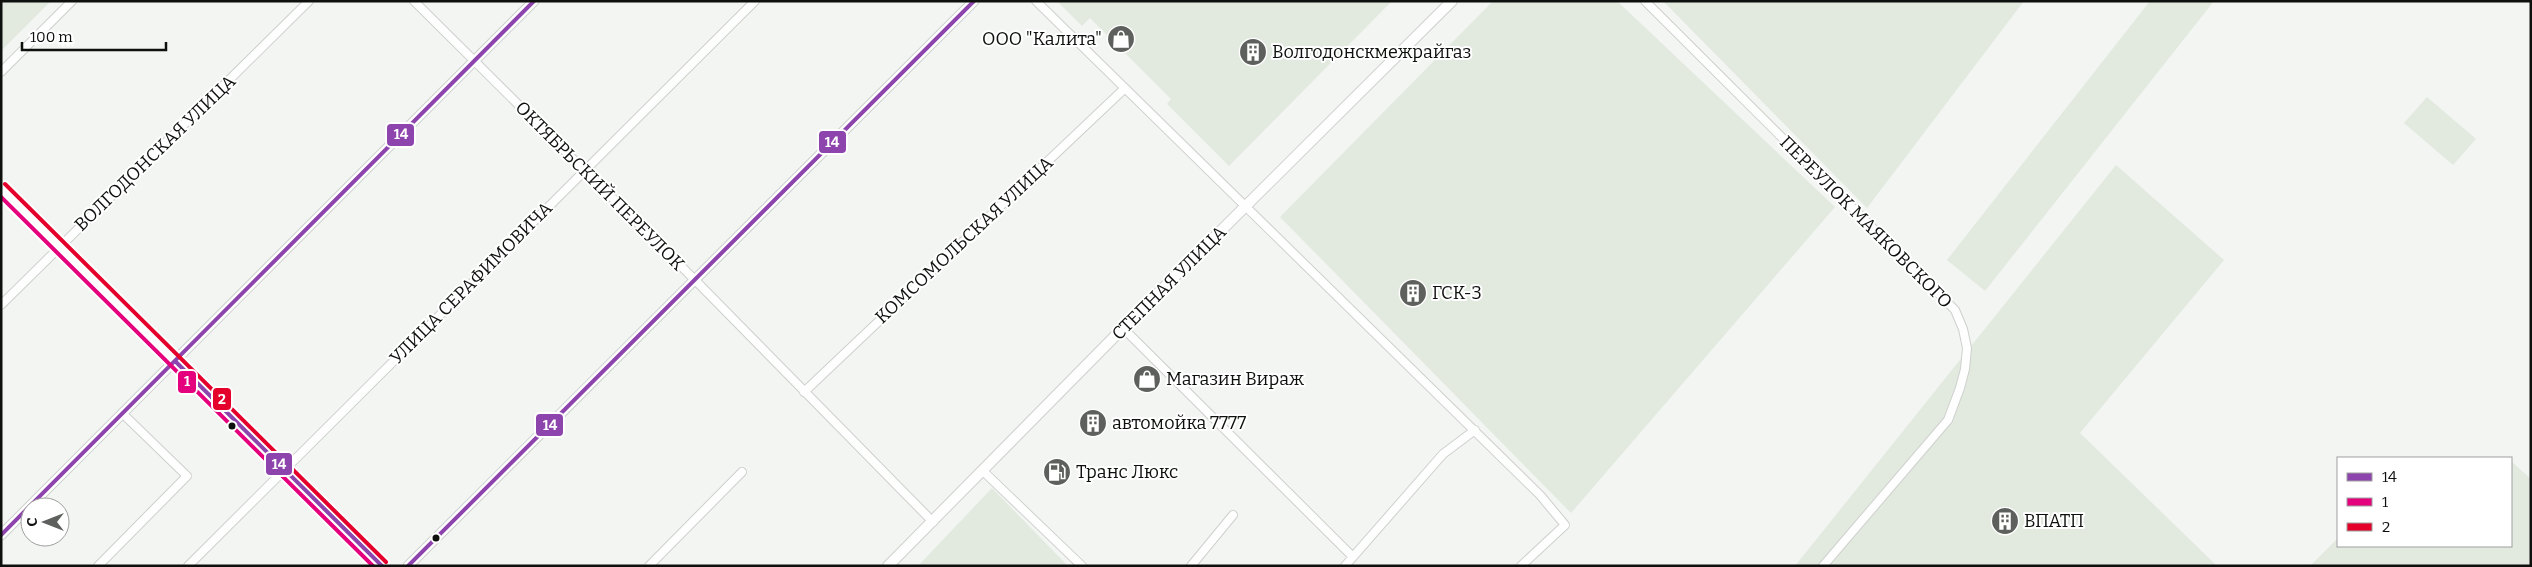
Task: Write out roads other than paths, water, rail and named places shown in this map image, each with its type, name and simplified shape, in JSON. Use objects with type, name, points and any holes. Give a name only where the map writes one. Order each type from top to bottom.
[{"type":"main road","name":"СТЕПНАЯ УЛИЦА","points":[[888,566],[1123,328],[1452,1]]},
{"type":"street","points":[[1,72],[72,1]]},
{"type":"street","name":"ВОЛГОДОНСКАЯ УЛИЦА","points":[[1,305],[309,1]]},
{"type":"street","name":"ОКТЯБРЬСКИЙ ПЕРЕУЛОК","points":[[414,1],[584,172],[695,280],[933,522]]},
{"type":"street","points":[[1,536],[534,1]]},
{"type":"street","name":"УЛИЦА СЕРАФИМОВИЧА","points":[[188,566],[755,1]]},
{"type":"street","points":[[408,566],[974,1]]},
{"type":"street","points":[[1036,1],[1475,430],[1540,496],[1565,525],[1521,566]]},
{"type":"street","name":"ПЕРЕУЛОК МАЯКОВСКОГО","points":[[1645,1],[1955,310],[1963,329],[1967,348],[1965,369],[1948,420],[1823,566]]},
{"type":"street","name":"КОМСОМОЛЬСКАЯ УЛИЦА","points":[[804,392],[1124,89]]},
{"type":"street","points":[[1,188],[382,566]]},
{"type":"street","points":[[1123,328],[1352,556]]},
{"type":"street","points":[[98,566],[187,476],[122,413]]},
{"type":"street","points":[[1345,566],[1443,454],[1475,430]]},
{"type":"street","points":[[983,471],[1082,566]]},
{"type":"street","points":[[649,566],[742,472]]},
{"type":"street","points":[[1191,566],[1233,515]]},
{"type":"place","name":"ООО \"Калита\"","points":[[1121,39]]},
{"type":"place","name":"Волгодонскмежрайгаз","points":[[1253,52]]},
{"type":"place","name":"ГСК-3","points":[[1413,293]]},
{"type":"place","name":"Магазин Вираж","points":[[1147,379]]},
{"type":"place","name":"автомойка 7777","points":[[1093,423]]},
{"type":"place","name":"Транс Люкс","points":[[1057,472]]},
{"type":"place","name":"ВПАТП","points":[[2005,521]]}]
